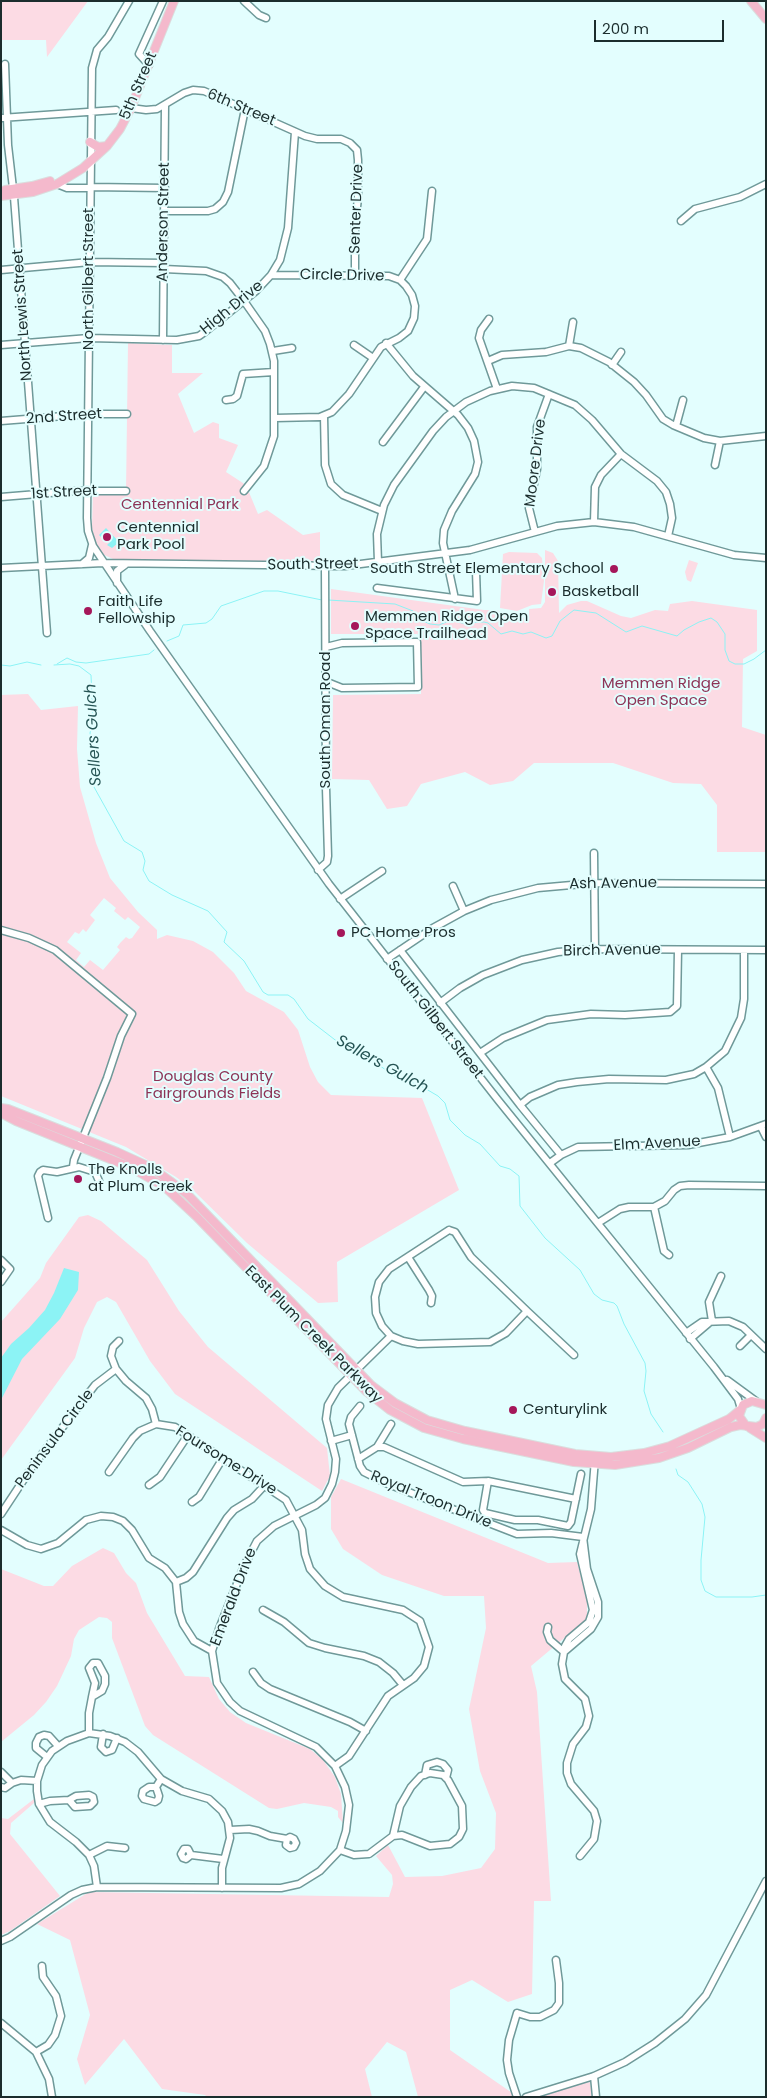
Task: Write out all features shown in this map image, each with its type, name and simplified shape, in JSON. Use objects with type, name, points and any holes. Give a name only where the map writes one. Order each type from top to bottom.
[{"type":"main road","name":"5th Street","points":[[1,191],[33,192],[57,184],[90,163],[107,146],[131,108],[174,1]]},
{"type":"main road","points":[[751,1],[766,19]]},
{"type":"main road","points":[[90,142],[98,147],[107,146]]},
{"type":"main road","name":"5th Street","points":[[1,196],[49,182],[90,163]]},
{"type":"main road","name":"East Plum Creek Parkway","points":[[1,1108],[16,1112],[144,1164],[178,1187],[353,1372]]},
{"type":"main road","name":"East Plum Creek Parkway","points":[[1,1113],[5,1117],[139,1172],[173,1193],[353,1372],[395,1403],[419,1417],[437,1424],[595,1461],[622,1465],[659,1458],[688,1448],[731,1427],[757,1427],[765,1421]]},
{"type":"main road","name":"East Plum Creek Parkway","points":[[595,1461],[657,1450],[732,1417],[747,1402],[761,1404]]},
{"type":"main road","points":[[761,1404],[766,1411]]},
{"type":"main road","points":[[740,1410],[740,1419],[747,1427],[766,1438]]},
{"type":"street","name":"North Gilbert Street","points":[[103,564],[92,544],[87,523],[90,111],[92,68],[97,50],[108,37],[129,1]]},
{"type":"street","points":[[149,65],[138,54],[163,1]]},
{"type":"street","points":[[244,1],[259,15],[266,18]]},
{"type":"street","name":"North Lewis Street","points":[[5,64],[4,117],[14,192],[46,633]]},
{"type":"street","name":"6th Street","points":[[131,108],[152,110],[165,105],[184,92],[200,90],[213,94],[295,132]]},
{"type":"street","name":"Anderson Street","points":[[163,340],[165,105]]},
{"type":"street","points":[[164,211],[204,212],[214,209],[223,202],[228,192],[245,109]]},
{"type":"street","points":[[4,117],[116,110]]},
{"type":"street","name":"Senter Drive","points":[[295,132],[317,139],[344,140],[353,145],[357,150],[358,191],[355,224],[355,275]]},
{"type":"street","name":"High Drive","points":[[1,345],[89,338],[185,340],[199,336],[244,302],[271,275],[280,260],[288,233],[295,132]]},
{"type":"street","points":[[57,184],[67,188],[165,188]]},
{"type":"street","points":[[681,221],[695,209],[740,197],[766,184]]},
{"type":"street","points":[[400,280],[427,239],[432,191]]},
{"type":"street","points":[[1,270],[90,262],[164,266],[201,270],[217,274],[230,283],[264,331],[273,351],[274,436],[268,458],[258,475],[244,491]]},
{"type":"street","name":"Circle Drive","points":[[271,275],[386,275],[400,280],[412,295],[415,314],[405,334],[386,343],[372,358],[349,394],[335,410],[324,416]]},
{"type":"street","points":[[489,319],[480,330],[479,336],[497,389]]},
{"type":"street","points":[[569,346],[573,322]]},
{"type":"street","points":[[386,343],[424,387],[454,411],[470,432],[477,452],[478,462],[475,474],[447,520],[443,543],[455,599]]},
{"type":"street","points":[[354,345],[372,358]]},
{"type":"street","points":[[488,361],[502,355],[550,352],[569,346],[588,351],[612,365],[640,389],[663,419],[676,426],[704,438],[720,441],[766,436]]},
{"type":"street","points":[[273,351],[292,348]]},
{"type":"street","points":[[612,365],[621,352]]},
{"type":"street","points":[[226,400],[237,396],[243,374],[274,372]]},
{"type":"street","points":[[378,562],[377,539],[382,511],[391,490],[437,427],[454,411],[474,398],[497,389],[523,386],[549,394],[570,403],[582,411],[621,454],[654,478],[666,492],[672,513],[668,536]]},
{"type":"street","points":[[383,442],[424,387]]},
{"type":"street","name":"Moore Drive","points":[[534,532],[529,508],[537,469],[537,427],[549,394]]},
{"type":"street","points":[[676,426],[683,400]]},
{"type":"street","name":"2nd Street","points":[[1,421],[89,414],[127,414]]},
{"type":"street","points":[[275,418],[324,416],[325,466],[331,484],[347,498],[382,511]]},
{"type":"street","points":[[715,465],[720,441]]},
{"type":"street","points":[[594,522],[595,488],[602,475],[621,454]]},
{"type":"street","name":"1st Street","points":[[1,497],[88,490],[126,491]]},
{"type":"street","name":"South Street","points":[[1,568],[80,564],[326,567],[446,554],[486,546],[564,525],[594,522],[626,525],[734,555],[766,558]]},
{"type":"street","points":[[80,564],[89,558],[92,544]]},
{"type":"street","name":"South Gilbert Street","points":[[103,564],[318,870],[386,959],[714,1367],[738,1400],[740,1410]]},
{"type":"street","points":[[117,584],[117,571],[126,564]]},
{"type":"street","name":"South Oman Road","points":[[318,870],[327,862],[328,856],[326,788],[326,567]]},
{"type":"street","points":[[377,588],[477,601],[476,571]]},
{"type":"street","points":[[326,648],[342,643],[417,642],[418,687],[342,688],[326,682]]},
{"type":"street","points":[[594,852],[594,949]]},
{"type":"street","points":[[340,899],[382,871]]},
{"type":"street","name":"Ash Avenue","points":[[386,959],[433,928],[464,911],[491,900],[538,888],[594,883],[766,884]]},
{"type":"street","points":[[453,886],[464,911]]},
{"type":"street","points":[[1,930],[21,935],[56,950],[132,1014],[82,1138],[73,1167]]},
{"type":"street","name":"Birch Avenue","points":[[440,1003],[460,988],[504,966],[558,952],[594,949],[766,950]]},
{"type":"street","points":[[400,950],[561,1155]]},
{"type":"street","points":[[480,1053],[503,1038],[547,1020],[591,1014],[625,1015],[670,1012],[677,1006],[678,950]]},
{"type":"street","points":[[520,1105],[530,1097],[558,1085],[610,1079],[666,1080],[694,1074],[706,1067],[725,1051],[741,1018],[744,999],[744,950]]},
{"type":"street","points":[[706,1067],[718,1088],[730,1137]]},
{"type":"street","points":[[763,1125],[766,1137]]},
{"type":"street","name":"Elm Avenue","points":[[550,1164],[561,1155],[578,1147],[688,1146],[730,1137],[763,1125]]},
{"type":"street","points":[[48,1218],[38,1176],[43,1170],[57,1172],[78,1166],[94,1172],[99,1181]]},
{"type":"street","points":[[598,1223],[620,1209],[654,1207],[665,1201],[680,1186],[766,1186]]},
{"type":"street","points":[[654,1207],[664,1250],[669,1255]]},
{"type":"street","points":[[527,1311],[506,1333],[490,1342],[418,1344],[391,1336],[382,1326],[376,1313],[376,1288],[384,1275],[408,1257],[449,1230],[452,1230],[471,1257],[574,1355]]},
{"type":"street","points":[[408,1257],[429,1290],[431,1304]]},
{"type":"street","points":[[1,1260],[10,1269],[1,1282]]},
{"type":"street","points":[[712,1321],[709,1307],[710,1297],[721,1276]]},
{"type":"street","points":[[688,1336],[712,1321],[721,1320],[736,1323],[766,1349]]},
{"type":"street","points":[[740,1346],[751,1335]]},
{"type":"street","name":"Emerald Drive","points":[[1,1941],[10,1937],[71,1895],[97,1887],[281,1888],[300,1884],[320,1871],[340,1850],[346,1832],[349,1805],[345,1787],[335,1766],[316,1747],[240,1711],[230,1702],[217,1683],[212,1651],[251,1548],[267,1530],[316,1505],[325,1498],[332,1484],[336,1459],[326,1419],[328,1405],[338,1388],[391,1336]]},
{"type":"street","points":[[119,1341],[113,1347],[111,1356],[116,1370],[146,1398],[152,1409],[156,1424]]},
{"type":"street","name":"South Gilbert Street","points":[[714,1367],[733,1386],[761,1404]]},
{"type":"street","name":"Peninsula Circle","points":[[1,1514],[32,1467],[95,1385],[116,1370]]},
{"type":"street","name":"Royal Troon Drive","points":[[360,1406],[351,1416],[349,1424],[358,1459],[364,1472],[388,1484],[517,1534],[550,1533],[583,1537]]},
{"type":"street","name":"Foursome Drive","points":[[109,1472],[140,1431],[156,1424],[174,1427],[286,1500],[302,1530],[307,1562],[315,1576],[325,1586],[343,1597],[403,1610],[415,1617],[423,1626],[429,1647],[427,1660],[420,1672],[388,1696],[349,1756],[335,1766]]},
{"type":"street","points":[[358,1459],[377,1447],[391,1424]]},
{"type":"street","points":[[149,1485],[160,1477],[188,1435]]},
{"type":"street","points":[[331,1441],[352,1435]]},
{"type":"street","points":[[377,1447],[384,1447],[463,1482],[488,1481],[576,1499]]},
{"type":"street","points":[[192,1502],[199,1497],[223,1458]]},
{"type":"street","points":[[580,1856],[594,1839],[597,1821],[594,1811],[571,1784],[567,1773],[569,1753],[573,1744],[586,1727],[589,1716],[585,1699],[565,1679],[562,1664],[564,1652],[598,1617],[599,1609],[594,1587],[587,1569],[586,1547],[583,1537],[591,1510],[595,1461]]},
{"type":"street","points":[[488,1481],[482,1510],[526,1521],[538,1520],[568,1526],[571,1522],[581,1474]]},
{"type":"street","points":[[176,1582],[186,1578],[193,1572],[234,1510],[252,1499],[264,1486]]},
{"type":"street","points":[[1,1530],[27,1545],[41,1549],[58,1543],[86,1520],[101,1516],[113,1517],[123,1521],[132,1530],[149,1558],[165,1568],[176,1582],[179,1612],[183,1624],[194,1640],[212,1651]]},
{"type":"street","points":[[525,1534],[526,1521]]},
{"type":"street","points":[[263,1610],[284,1622],[310,1643],[324,1648],[364,1656],[379,1662],[394,1673],[404,1685]]},
{"type":"street","points":[[548,1627],[547,1632],[550,1640],[564,1652]]},
{"type":"street","points":[[89,1733],[89,1713],[92,1697],[95,1683],[89,1668],[93,1663],[98,1663],[105,1676],[105,1684],[102,1691],[92,1697]]},
{"type":"street","points":[[253,1672],[270,1689],[350,1722],[366,1731]]},
{"type":"street","points":[[97,1887],[94,1866],[89,1855],[76,1842],[50,1822],[39,1804],[37,1781],[42,1765],[58,1746],[89,1733],[117,1738],[138,1752],[160,1779],[182,1790],[209,1799],[222,1811],[230,1830],[228,1846],[223,1859],[222,1888]]},
{"type":"street","points":[[103,1734],[102,1747],[106,1752],[112,1750],[117,1738]]},
{"type":"street","points":[[47,1757],[36,1748],[39,1737],[49,1736],[58,1746]]},
{"type":"street","points":[[425,1775],[427,1765],[437,1762],[443,1764],[448,1770],[446,1778]]},
{"type":"street","points":[[1,1772],[12,1783]]},
{"type":"street","points":[[340,1850],[354,1855],[368,1854],[393,1836],[402,1835],[430,1846],[450,1844],[459,1837],[464,1821],[462,1806],[443,1775],[430,1773],[411,1787],[400,1806],[393,1836]]},
{"type":"street","points":[[156,1788],[160,1779]]},
{"type":"street","points":[[1,1788],[26,1780],[37,1781]]},
{"type":"street","points":[[39,1804],[50,1801],[69,1800]]},
{"type":"street","points":[[230,1830],[249,1829],[287,1839]]},
{"type":"street","points":[[89,1855],[107,1846],[125,1848]]},
{"type":"street","points":[[191,1855],[223,1859]]},
{"type":"street","points":[[526,2097],[594,2076],[625,2062],[640,2054],[673,2030],[696,2009],[706,1995],[766,1881]]},
{"type":"street","points":[[517,2097],[507,2060],[509,2040],[517,2014],[530,2017],[540,2016],[554,2010],[558,2003],[559,1983],[556,1960]]},
{"type":"street","points":[[36,2052],[48,2044],[56,2035],[61,2016],[56,1996],[43,1977],[42,1966]]},
{"type":"street","points":[[1,2023],[36,2052],[49,2080],[52,2097]]},
{"type":"street","points":[[594,2076],[596,2097]]},
{"type":"green space","points":[[1,1],[88,1],[47,57],[46,40],[1,40]]},
{"type":"green space","name":"Centennial Park","points":[[128,343],[172,345],[172,373],[203,373],[178,394],[194,433],[213,422],[219,424],[219,438],[238,445],[226,472],[246,485],[258,514],[267,510],[303,535],[320,532],[320,562],[140,561],[113,559],[102,554],[95,541],[92,528],[93,491],[126,491]]},
{"type":"green space","name":"Memmen Ridge Open Space","points":[[545,550],[553,553],[558,561],[559,613],[567,605],[581,601],[587,601],[621,616],[631,618],[655,610],[668,611],[670,604],[692,601],[757,610],[757,651],[743,659],[742,727],[766,735],[766,852],[717,852],[717,805],[701,784],[673,783],[613,763],[534,763],[513,781],[490,785],[465,772],[421,784],[407,806],[387,809],[369,780],[332,779],[333,695],[421,694],[421,636],[417,634],[331,634],[331,589],[484,610],[496,610],[529,619],[529,609],[541,608],[545,602]]},
{"type":"green space","points":[[509,552],[537,553],[542,558],[544,581],[541,604],[532,605],[517,611],[500,608],[503,554]]},
{"type":"green space","points":[[689,560],[698,563],[691,582],[687,580],[685,572]]},
{"type":"green space","name":"Douglas County Fairgrounds Fields","points":[[28,694],[41,710],[78,706],[77,749],[80,787],[96,843],[110,878],[138,912],[157,930],[157,939],[167,935],[193,941],[213,952],[234,973],[246,991],[284,1012],[298,1030],[310,1067],[318,1082],[331,1095],[422,1098],[459,1190],[337,1262],[338,1302],[318,1303],[247,1243],[192,1189],[176,1177],[126,1147],[1,1096],[1,695]],"holes":[[[104,898],[116,908],[114,911],[125,920],[128,917],[140,927],[132,938],[126,937],[121,942],[117,947],[120,950],[103,970],[90,960],[84,967],[76,960],[81,953],[67,942],[75,932],[79,934],[83,929],[86,932],[95,920],[90,915]]]},
{"type":"green space","points":[[88,1215],[101,1221],[147,1260],[179,1311],[208,1347],[327,1448],[330,1476],[322,1491],[175,1394],[150,1361],[116,1302],[107,1297],[97,1302],[84,1328],[75,1358],[1,1460],[1,1322],[40,1278],[46,1263],[79,1217]]},
{"type":"green space","points":[[341,1479],[548,1563],[577,1562],[587,1599],[587,1619],[531,1666],[537,1692],[551,1901],[534,1901],[532,1994],[508,2002],[472,1980],[450,1990],[450,2050],[518,2097],[418,2097],[406,2052],[387,2042],[365,2069],[372,2097],[207,2097],[205,2095],[162,2089],[124,2039],[85,2085],[77,2059],[90,2015],[70,1940],[37,1924],[89,1892],[389,1897],[393,1884],[392,1875],[376,1856],[388,1845],[405,1877],[442,1876],[481,1868],[495,1849],[496,1813],[480,1771],[469,1709],[486,1628],[484,1596],[444,1596],[382,1575],[343,1549],[331,1529],[331,1497]]},
{"type":"green space","points":[[103,1548],[114,1553],[126,1573],[136,1583],[147,1613],[185,1676],[209,1677],[219,1699],[230,1712],[246,1723],[310,1749],[323,1760],[335,1777],[341,1794],[343,1823],[338,1817],[338,1811],[331,1807],[304,1803],[277,1809],[269,1808],[153,1735],[145,1726],[112,1638],[112,1622],[107,1618],[99,1617],[79,1630],[74,1639],[71,1656],[57,1686],[46,1702],[34,1715],[1,1742],[1,1569],[44,1586],[53,1586],[72,1566]]},
{"type":"green space","points":[[34,1799],[34,1803],[11,1823],[10,1834],[60,1896],[10,1931],[1,1935],[1,1818],[8,1819]]},
{"type":"green space","points":[[590,2082],[592,2097],[528,2097]]},
{"type":"water","name":"Centennial Park Pool","points":[[106,528],[119,542],[112,548],[107,545],[110,542],[108,539],[103,539],[99,535]]},
{"type":"water","points":[[64,1268],[79,1272],[78,1290],[60,1319],[22,1359],[1,1400],[1,1358],[11,1344],[45,1310]]},
{"type":"waterway","points":[[167,641],[179,636],[183,625],[206,623],[212,619],[221,606],[264,591],[278,591],[322,600]]},
{"type":"waterway","points":[[328,600],[395,604],[413,611],[421,620],[430,624],[439,625],[451,620],[462,623],[484,622],[501,634],[512,631],[523,634],[531,632],[546,638],[552,636],[560,621],[574,610],[596,613],[626,632],[642,626],[677,636],[699,622],[711,618],[717,622],[725,634],[725,650],[729,661],[735,664],[744,664],[766,650]]},
{"type":"waterway","points":[[57,664],[67,658],[76,662],[86,663],[149,654],[154,650]]},
{"type":"waterway","name":"Sellers Gulch","points":[[1,665],[10,666],[27,662],[41,665]]},
{"type":"waterway","name":"Sellers Gulch","points":[[54,665],[70,664],[79,666],[91,675],[93,720],[90,733],[94,757],[94,787],[124,841],[142,852],[145,861],[143,870],[149,881],[172,895],[208,911],[227,932],[224,942],[244,961],[263,992],[268,995],[288,995],[294,999],[308,1019],[343,1046],[363,1054],[396,1077],[421,1086],[438,1096],[445,1103],[450,1120],[465,1135],[480,1144],[500,1166],[510,1169],[519,1176],[520,1206],[545,1238],[580,1270],[594,1294],[602,1300],[614,1303],[617,1306],[624,1324],[645,1363],[644,1391],[651,1414],[663,1432]]},
{"type":"waterway","name":"Sellers Gulch","points":[[676,1469],[678,1475],[688,1482],[702,1504],[705,1517],[701,1580],[705,1591],[716,1597],[766,1595]]},
{"type":"place","name":"Centennial Park Pool","points":[[107,537]]},
{"type":"place","name":"South Street Elementary School","points":[[614,569]]},
{"type":"place","name":"Basketball","points":[[552,592]]},
{"type":"place","name":"Faith Life Fellowship","points":[[88,611]]},
{"type":"place","name":"Memmen Ridge Open Space Trailhead","points":[[355,626]]},
{"type":"place","name":"PC Home Pros","points":[[341,933]]},
{"type":"place","name":"The Knolls at Plum Creek","points":[[78,1179]]},
{"type":"place","name":"Centurylink","points":[[513,1410]]}]
